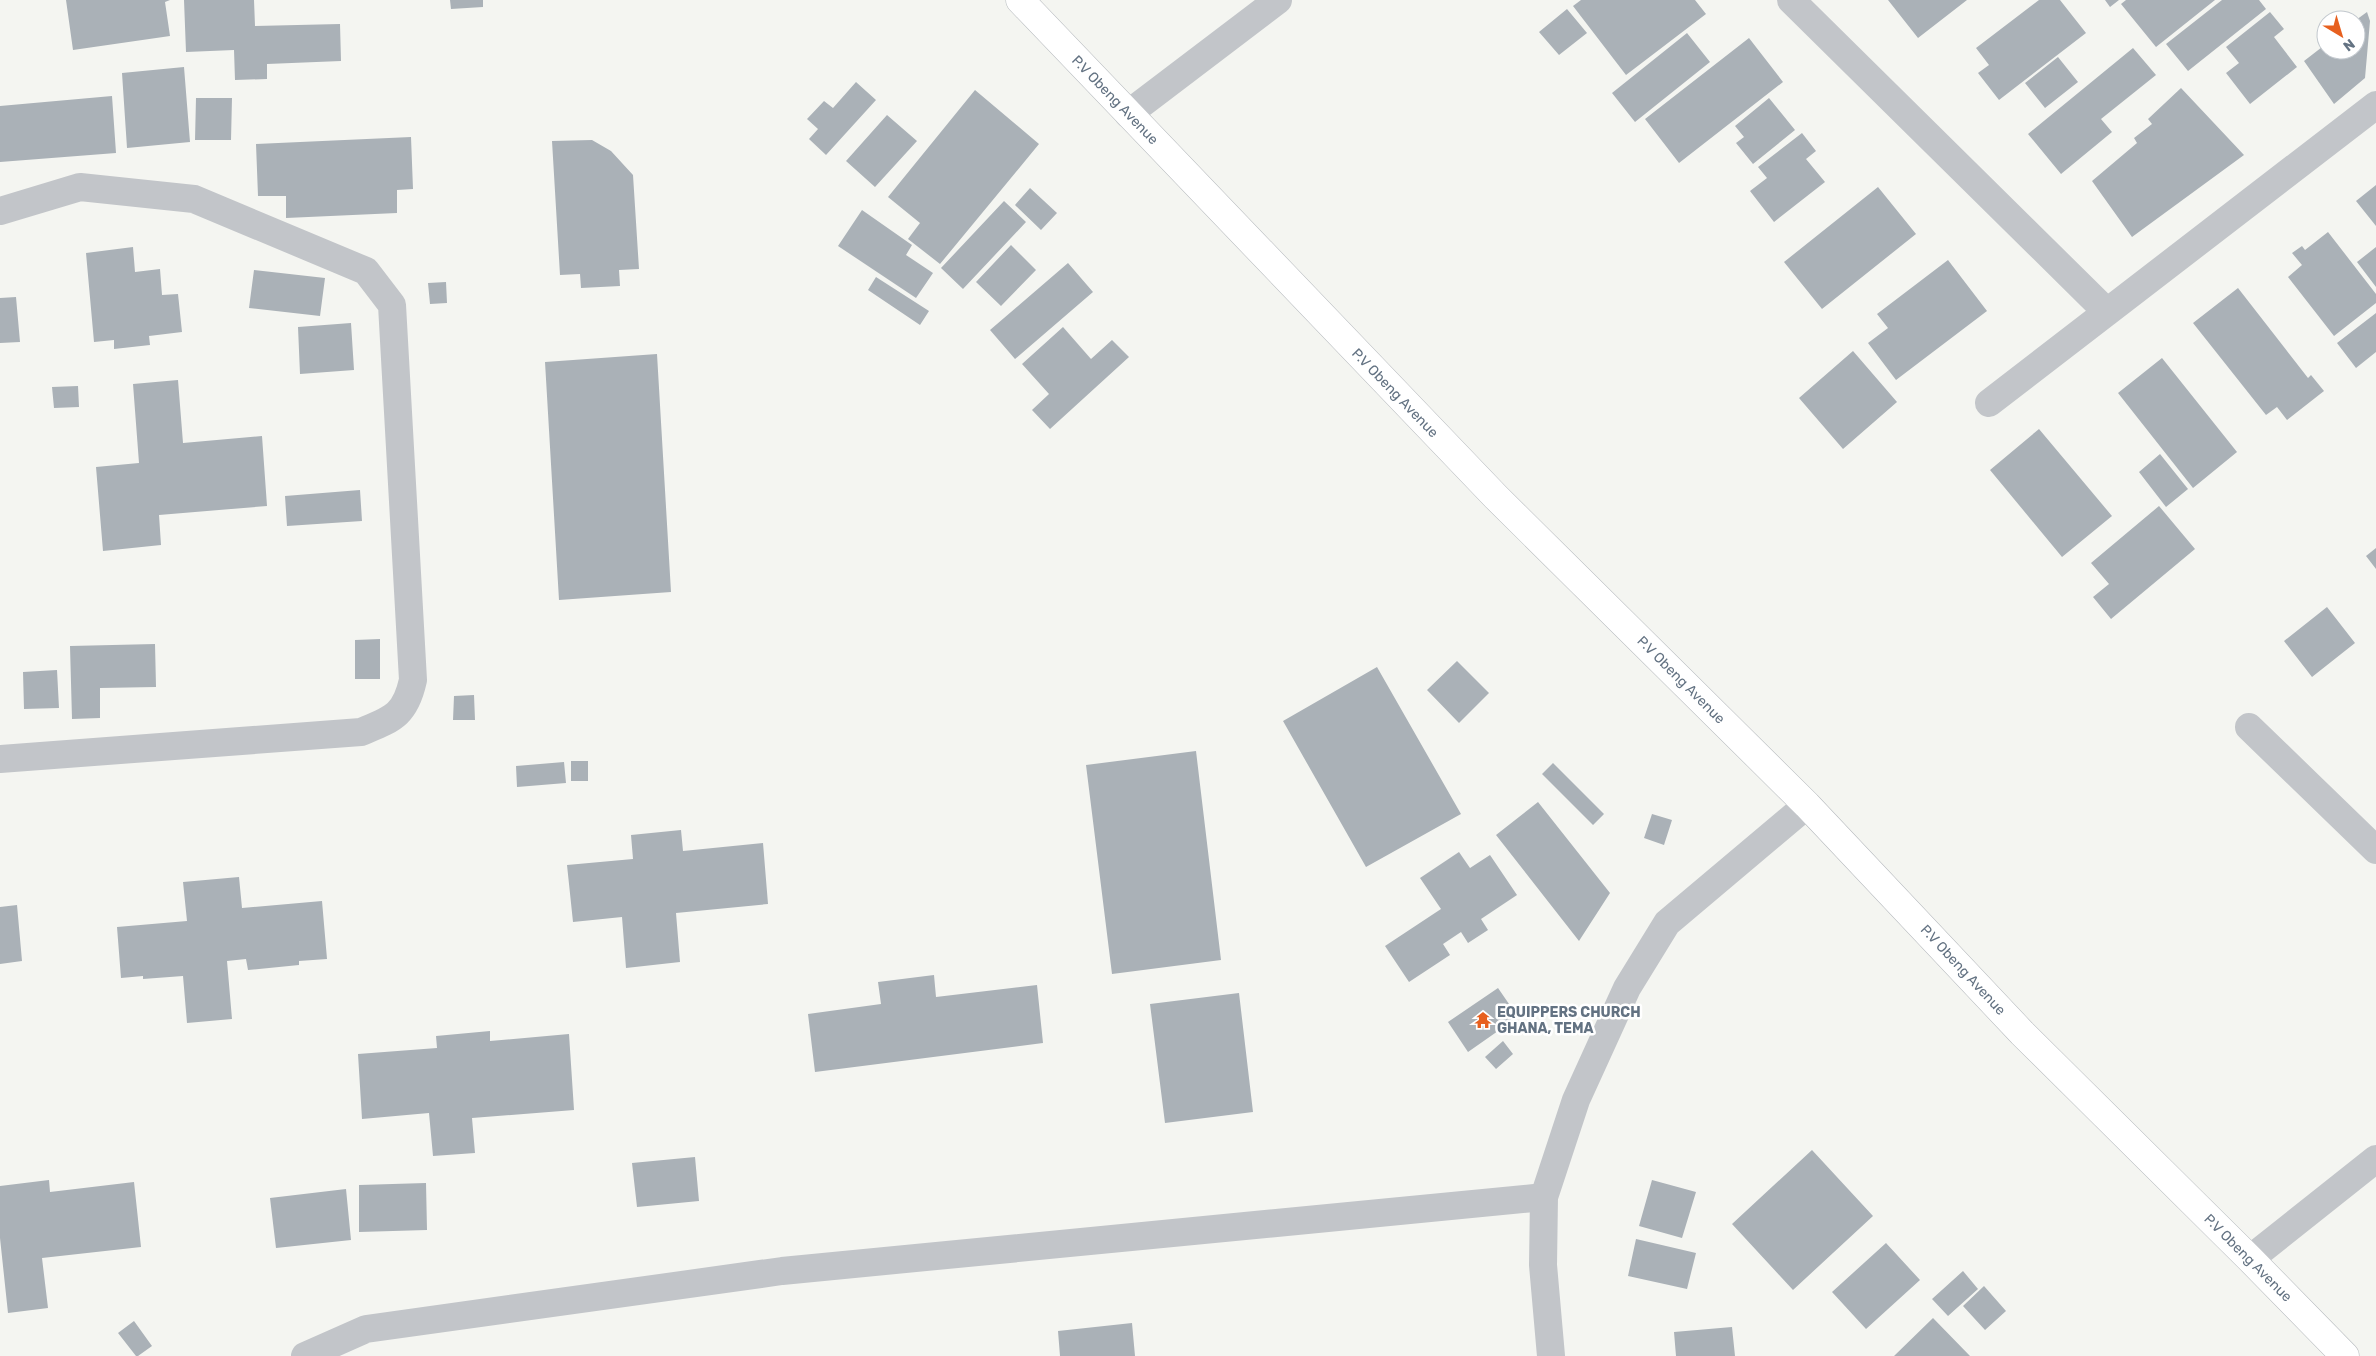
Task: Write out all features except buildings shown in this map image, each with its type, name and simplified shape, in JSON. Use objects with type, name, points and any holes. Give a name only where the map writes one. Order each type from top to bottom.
[{"type":"main road","name":"P.V Obeng Avenue","points":[[1020,0],[1496,497],[1807,805],[2022,1033],[2345,1356]]},
{"type":"street","points":[[1128,114],[1278,0]]},
{"type":"street","points":[[1791,0],[2107,312]]},
{"type":"street","points":[[1989,403],[2376,105]]},
{"type":"street","points":[[0,211],[80,187],[194,199],[366,271],[392,306],[413,680],[409,699],[402,710],[385,722],[361,732],[0,759]]},
{"type":"street","points":[[2249,727],[2376,850]]},
{"type":"street","points":[[1551,1356],[1543,1265],[1544,1197],[1576,1100],[1627,988],[1667,923],[1807,805]]},
{"type":"street","points":[[2250,1259],[2376,1159]]},
{"type":"street","points":[[304,1356],[366,1328],[782,1271],[1544,1197]]},
{"type":"place","name":"EQUIPPERS CHURCH GHANA, TEMA","points":[[1483,1020]]}]
